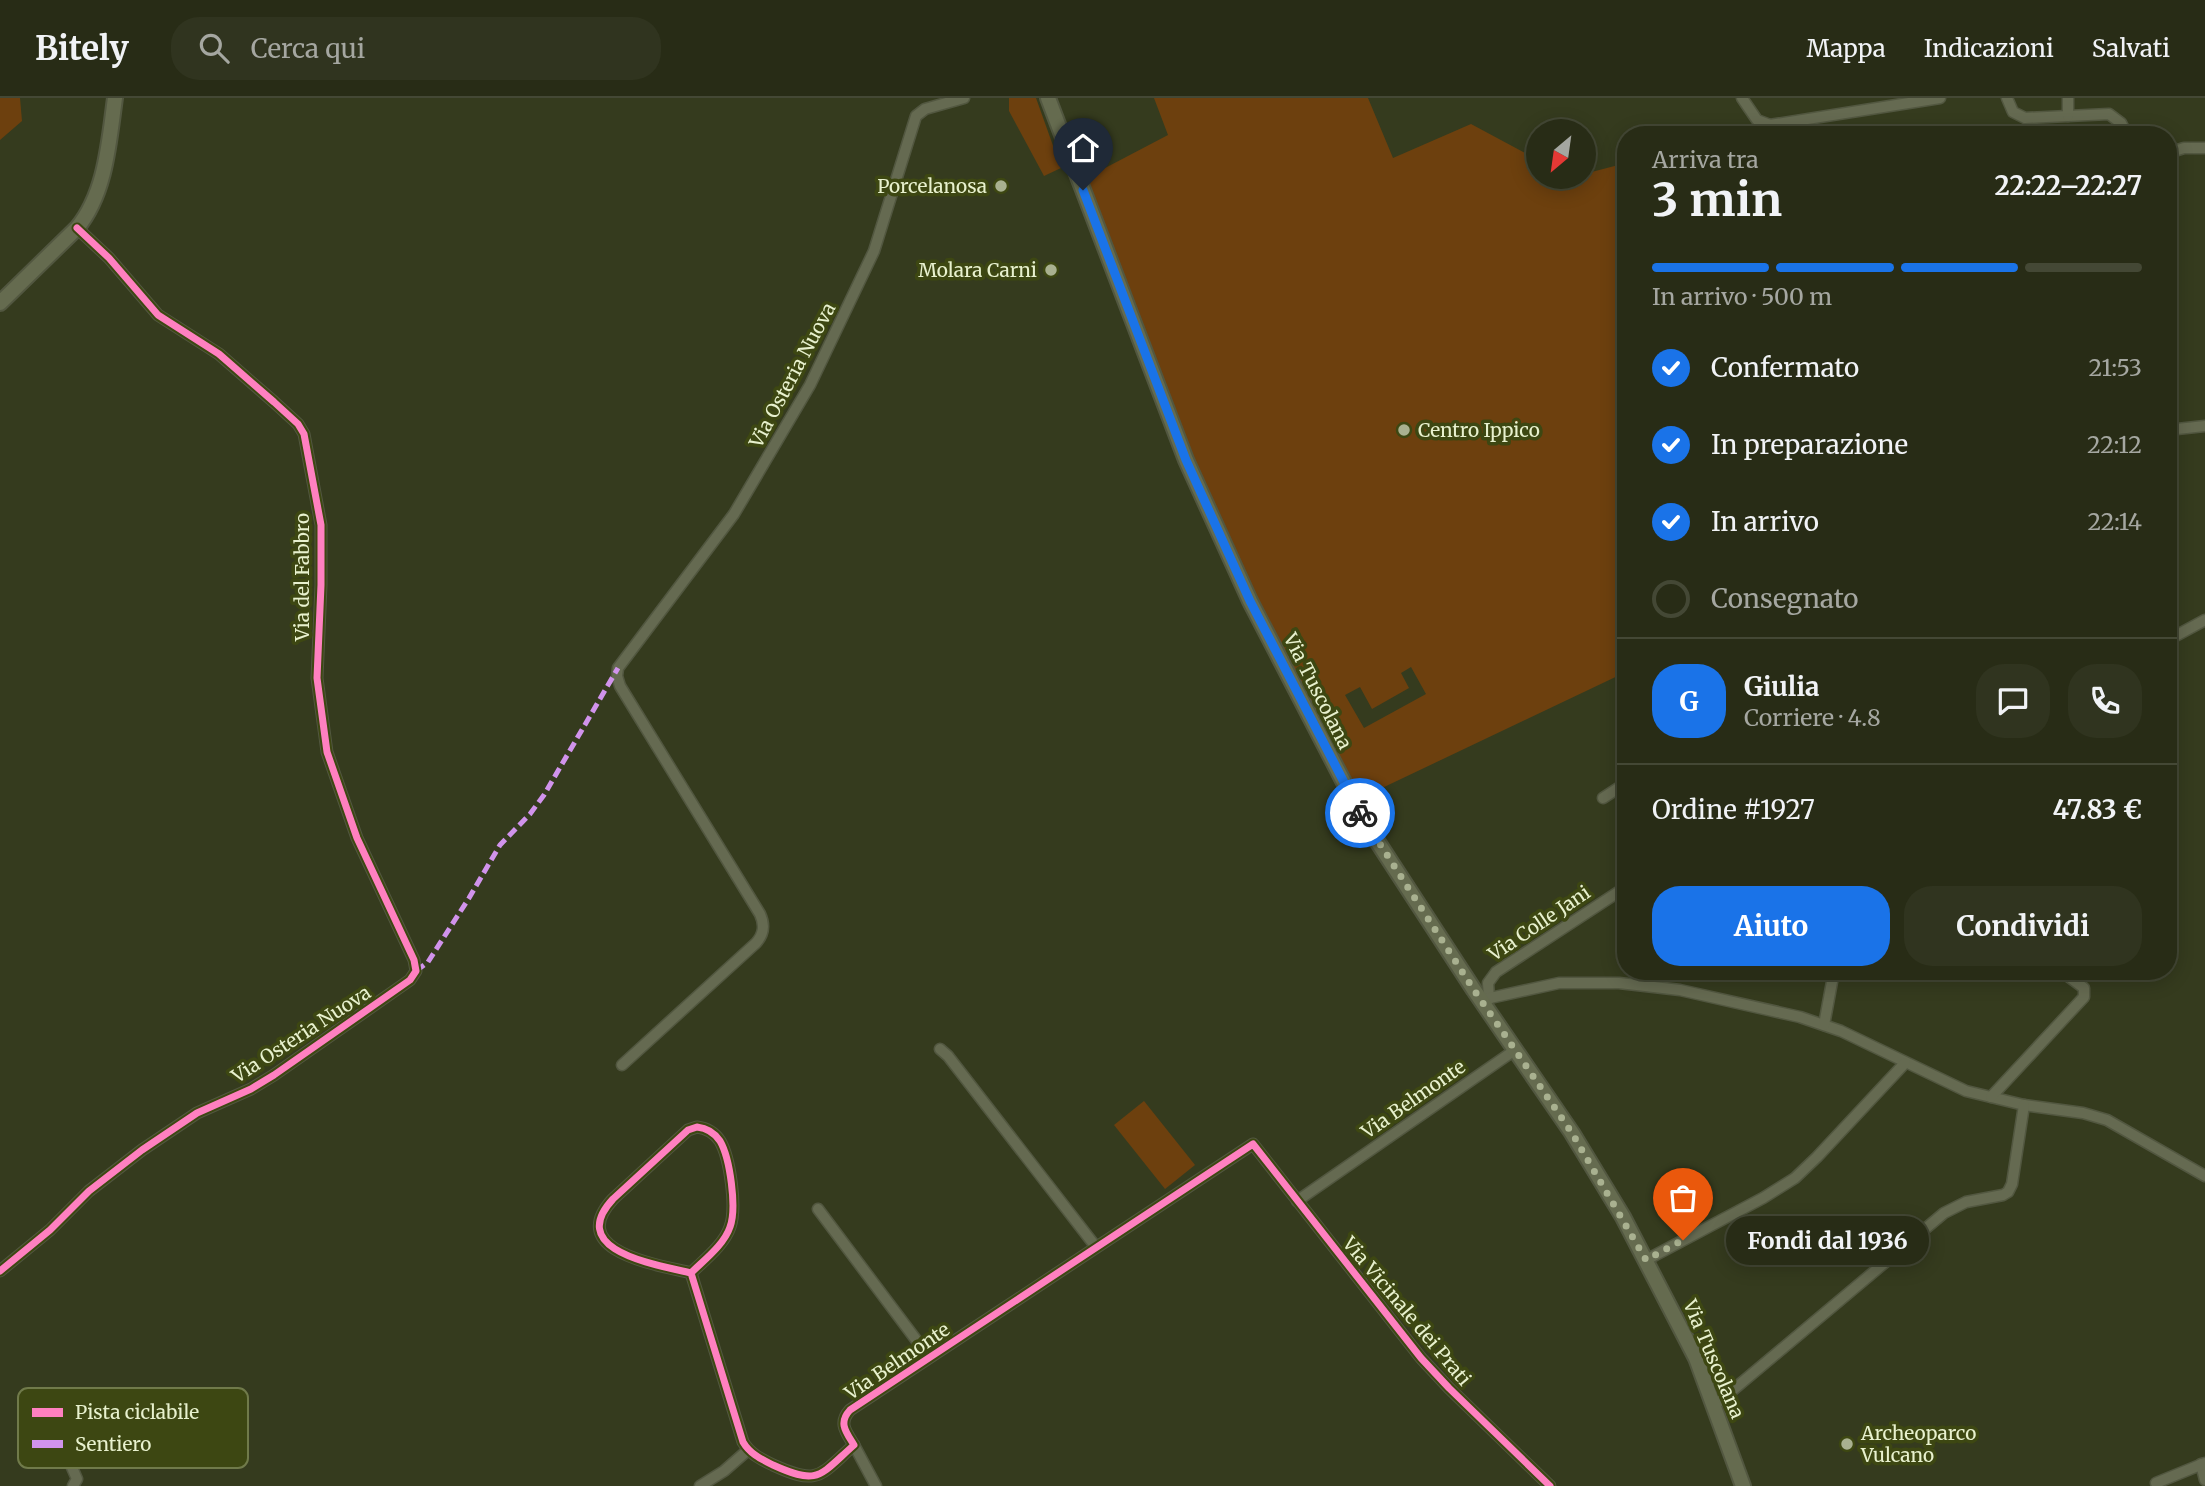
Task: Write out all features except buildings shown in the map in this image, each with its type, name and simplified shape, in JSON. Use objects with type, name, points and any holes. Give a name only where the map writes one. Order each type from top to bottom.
[{"type":"main road","points":[[0,303],[77,228],[90,206],[104,167],[115,98]]},
{"type":"main road","name":"Via Tuscolana","points":[[1048,98],[1186,460],[1250,601],[1364,821],[1595,1169],[1646,1260],[1696,1357],[1743,1486]]},
{"type":"street","name":"Via Osteria Nuova","points":[[622,1065],[755,945],[764,927],[760,914],[620,687],[618,668],[734,514],[810,385],[874,251],[916,116],[927,108],[964,98]]},
{"type":"street","points":[[1742,98],[1757,120],[1770,125],[1940,98]]},
{"type":"street","points":[[2007,98],[2013,112],[2022,117],[2109,114],[2122,126]]},
{"type":"street","points":[[2068,98],[2068,116]]},
{"type":"street","points":[[2177,150],[2205,148]]},
{"type":"street","name":"Via del Fabbro","points":[[77,228],[105,254],[158,315],[219,354],[281,408],[304,434],[321,530],[317,678],[327,752],[352,826],[414,960],[416,971]]},
{"type":"street","points":[[2177,429],[2205,426]]},
{"type":"street","points":[[2177,635],[2205,620]]},
{"type":"street","points":[[1603,798],[1617,789]]},
{"type":"street","name":"Via Colle Jani","points":[[1485,1000],[1490,978],[1499,970],[1617,893]]},
{"type":"street","name":"Via Osteria Nuova","points":[[0,1271],[50,1230],[96,1184],[142,1150],[197,1112],[245,1092],[275,1075],[410,980],[416,971]]},
{"type":"street","points":[[1824,1024],[1832,980]]},
{"type":"street","points":[[1991,1097],[2084,998],[2084,988],[2073,980]]},
{"type":"street","points":[[1485,1000],[1566,982],[1628,983],[1688,992],[1824,1024],[1947,1084],[2024,1105],[2103,1118],[2205,1176]]},
{"type":"street","points":[[940,1049],[1096,1247]]},
{"type":"street","name":"Via Belmonte","points":[[1297,1201],[1515,1050]]},
{"type":"street","points":[[1646,1260],[1795,1178],[1905,1063]]},
{"type":"street","points":[[1715,1405],[1944,1213],[1966,1202],[2008,1192],[2012,1184],[2024,1105]]},
{"type":"street","points":[[697,1127],[712,1133],[721,1143],[730,1179],[733,1213],[726,1236],[691,1273],[636,1259],[617,1251],[603,1237],[600,1225],[603,1212],[610,1202],[688,1130],[697,1127]]},
{"type":"street","name":"Via Belmonte","points":[[876,1486],[844,1426],[843,1420],[847,1412],[1253,1144]]},
{"type":"street","name":"Via Vicinale dei Prati","points":[[1253,1144],[1427,1366],[1550,1486]]},
{"type":"street","points":[[818,1209],[929,1357]]},
{"type":"street","points":[[691,1273],[743,1442],[748,1450],[797,1477],[810,1478],[822,1473],[854,1445]]},
{"type":"street","points":[[700,1486],[731,1466],[748,1450]]},
{"type":"street","points":[[2156,1483],[2203,1464],[2205,1479]]},
{"type":"street","points":[[72,1468],[77,1479],[73,1486]]},
{"type":"shaded area","points":[[0,98],[20,98],[22,121],[0,140]]},
{"type":"shaded area","points":[[1009,98],[1036,98],[1061,168],[1044,176],[1009,111]]},
{"type":"shaded area","name":"Centro Ippico","points":[[1154,98],[1368,98],[1393,158],[1471,124],[1526,154],[1526,189],[1596,189],[1596,171],[1617,165],[1617,676],[1361,798],[1257,601],[1195,461],[1086,178],[1168,135]],"holes":[[[1411,667],[1426,694],[1364,728],[1345,695],[1360,687],[1372,709],[1409,688],[1401,673]]]},
{"type":"shaded area","points":[[1144,1101],[1195,1165],[1165,1189],[1114,1125]]},
{"type":"marked path","points":[[416,971],[428,962],[500,845],[544,795],[618,668]]},
{"type":"cycle path","points":[[0,1271],[50,1230],[89,1191],[142,1150],[197,1113],[251,1089],[274,1075],[410,980],[416,971],[414,960],[357,838],[327,752],[317,678],[321,525],[304,434],[298,424],[219,354],[158,315],[109,258],[77,228]]},
{"type":"cycle path","points":[[691,1273],[659,1266],[622,1253],[608,1244],[600,1232],[601,1217],[613,1199],[688,1130],[697,1127],[712,1133],[724,1149],[733,1208],[727,1234],[691,1273],[743,1442],[752,1453],[773,1465],[810,1476],[825,1470],[854,1445],[844,1423],[850,1410],[1253,1144],[1421,1358],[1550,1486]]},
{"type":"way so far","points":[[1360,813],[1474,990],[1599,1175],[1646,1260],[1683,1240]]},
{"type":"place","name":"Porcelanosa","points":[[1001,186]]},
{"type":"place","name":"Molara Carni","points":[[1051,270]]},
{"type":"place","name":"Centro Ippico","points":[[1404,430]]},
{"type":"place","name":"Fondi dal 1936","points":[[1683,1240]]},
{"type":"place","name":"Archeoparco Vulcano","points":[[1847,1444]]},
{"type":"route","points":[[1083,190],[1186,460],[1250,601],[1360,813]]}]
